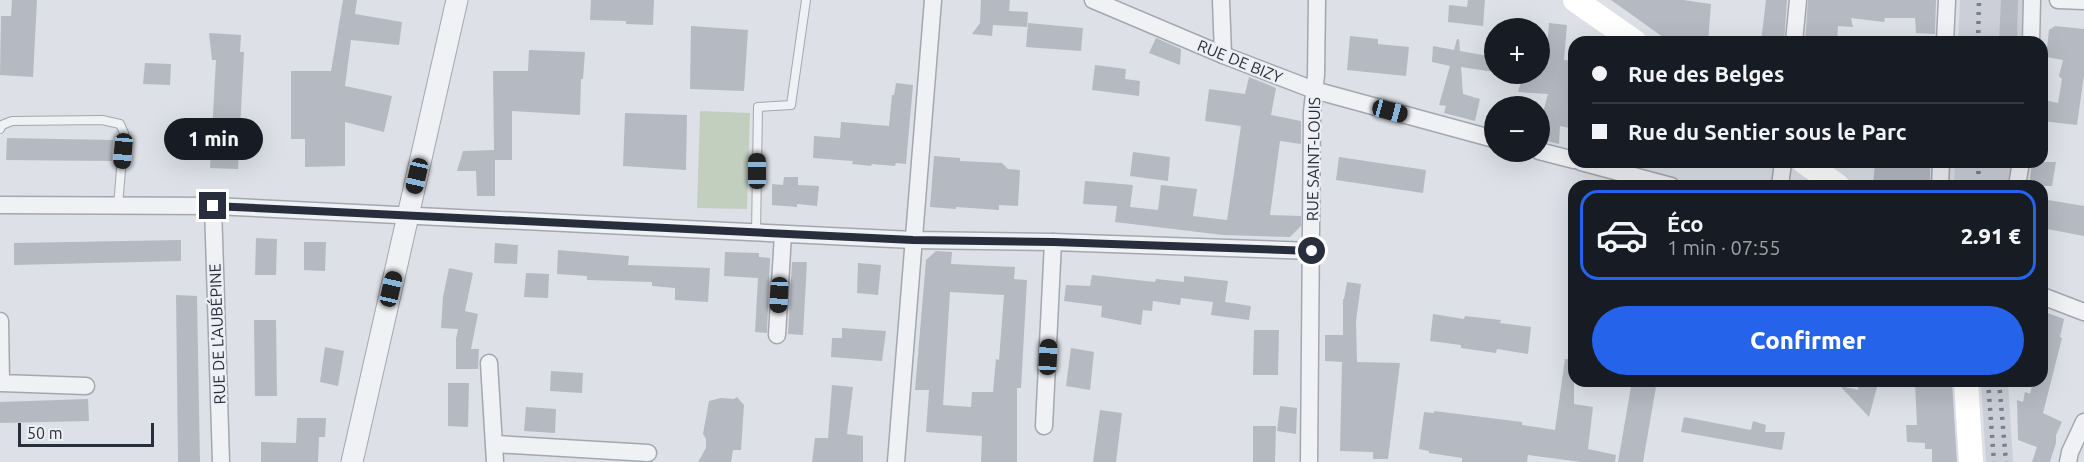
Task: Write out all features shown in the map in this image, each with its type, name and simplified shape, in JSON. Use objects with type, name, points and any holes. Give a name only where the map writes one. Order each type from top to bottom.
[{"type":"main road","points":[[1575,0],[1626,36]]},
{"type":"main road","points":[[1812,168],[1830,180]]},
{"type":"main road","points":[[1966,387],[1971,462]]},
{"type":"street","points":[[352,462],[457,0]]},
{"type":"street","points":[[896,462],[933,0]]},
{"type":"street","name":"RUE DE BIZY","points":[[1093,0],[1314,90],[1484,135]]},
{"type":"street","points":[[1221,0],[1223,54]]},
{"type":"street","name":"RUE SAINT-LOUIS","points":[[1309,462],[1312,112],[1317,0]]},
{"type":"street","points":[[1795,36],[1798,0]]},
{"type":"street","points":[[1945,36],[1947,0]]},
{"type":"street","points":[[2031,36],[2032,7],[2046,0]]},
{"type":"street","points":[[2058,0],[2084,2]]},
{"type":"street","points":[[1550,154],[1568,158]]},
{"type":"street","points":[[1604,168],[1648,180]]},
{"type":"street","points":[[0,205],[213,206],[913,240],[1053,242],[1312,251]]},
{"type":"street","name":"RUE DE L'AUBÉPINE","points":[[213,206],[221,462]]},
{"type":"street","points":[[777,335],[783,234]]},
{"type":"street","points":[[1044,426],[1053,242]]},
{"type":"street","points":[[2048,298],[2084,312]]},
{"type":"street","points":[[0,321],[1,383],[86,386]]},
{"type":"street","points":[[489,363],[495,462]]},
{"type":"street","points":[[2068,462],[2070,452],[2084,422]]},
{"type":"street","points":[[495,444],[648,453]]},
{"type":"lane","points":[[756,233],[758,107],[791,105],[806,0]]},
{"type":"lane","points":[[0,129],[2,125],[12,121],[102,120],[120,124],[124,133],[118,206]]},
{"type":"shaded area","points":[[1960,0],[2024,0],[2023,36],[1958,36]]},
{"type":"shaded area","points":[[1955,168],[2012,168],[2011,180],[1954,180]]},
{"type":"shaded area","points":[[1981,387],[2008,387],[2013,462],[1986,462]]},
{"type":"green space","points":[[700,111],[750,113],[747,209],[697,208]]},
{"type":"building","points":[[12,0],[37,0],[33,77],[0,75],[1,16],[11,16]]},
{"type":"building","points":[[343,0],[357,0],[355,14],[402,22],[399,45],[351,40],[345,86],[392,96],[384,132],[345,122],[345,166],[305,167],[305,139],[291,139],[291,71],[331,71]]},
{"type":"building","points":[[591,0],[654,0],[653,25],[626,24],[626,21],[590,20]]},
{"type":"building","points":[[981,0],[1010,0],[1009,11],[1028,12],[1027,27],[993,25],[992,36],[972,34],[980,23]]},
{"type":"building","points":[[1468,0],[1485,0],[1483,26],[1448,22],[1449,5],[1467,7]]},
{"type":"building","points":[[1611,0],[1683,0],[1711,4],[1708,36],[1662,36]]},
{"type":"building","points":[[1766,0],[1787,0],[1784,36],[1762,36]]},
{"type":"building","points":[[1808,0],[1936,0],[1935,34],[1916,33],[1915,18],[1885,18],[1884,22],[1851,18],[1853,27],[1838,26],[1837,36],[1805,36]]},
{"type":"building","points":[[2001,0],[2018,0],[2017,36],[1999,36]]},
{"type":"building","points":[[1028,23],[1083,28],[1081,51],[1026,47]]},
{"type":"building","points":[[1550,23],[1567,25],[1564,60],[1568,60],[1568,128],[1560,126],[1559,144],[1550,142],[1550,96],[1518,92],[1520,84],[1550,84]]},
{"type":"building","points":[[691,26],[748,30],[744,91],[690,89]]},
{"type":"building","points":[[2055,26],[2084,29],[2084,75],[2077,125],[2048,122],[2048,101],[2058,103],[2062,79],[2059,76],[2063,60],[2048,57],[2049,30]]},
{"type":"building","points":[[209,33],[241,35],[240,52],[244,52],[238,169],[210,168],[216,60],[212,60]]},
{"type":"building","points":[[1350,36],[1378,39],[1378,44],[1409,47],[1406,76],[1347,70]]},
{"type":"building","points":[[1156,38],[1181,49],[1180,65],[1149,53]]},
{"type":"building","points":[[1457,39],[1459,39],[1460,51],[1484,55],[1484,70],[1461,67],[1463,94],[1480,99],[1475,121],[1444,113],[1446,106],[1439,105],[1450,66],[1432,62],[1433,46],[1454,50]]},
{"type":"building","points":[[529,50],[585,52],[583,79],[581,79],[580,115],[512,111],[512,160],[495,160],[495,196],[477,196],[476,171],[457,171],[463,151],[494,150],[493,71],[528,71]]},
{"type":"building","points":[[145,63],[171,64],[170,85],[143,84]]},
{"type":"building","points":[[1095,65],[1126,69],[1125,79],[1140,81],[1139,96],[1092,90]]},
{"type":"building","points":[[1249,77],[1276,88],[1271,115],[1301,121],[1301,144],[1280,141],[1270,215],[1301,216],[1301,226],[1290,237],[1223,235],[1115,222],[1117,206],[1083,204],[1085,181],[1133,185],[1130,207],[1158,210],[1161,185],[1197,189],[1193,216],[1227,220],[1241,126],[1205,121],[1209,89],[1245,94]]},
{"type":"building","points":[[896,83],[913,85],[906,164],[896,163],[895,166],[872,164],[871,166],[852,164],[853,161],[813,158],[814,136],[840,138],[841,122],[889,126],[892,95],[894,95]]},
{"type":"building","points":[[625,113],[687,115],[686,170],[623,166]]},
{"type":"building","points":[[7,138],[113,140],[112,161],[6,160]]},
{"type":"building","points":[[1133,152],[1170,157],[1168,181],[1130,176]]},
{"type":"building","points":[[934,156],[960,158],[960,161],[1002,163],[1008,169],[1020,170],[1018,206],[999,205],[999,210],[930,207]]},
{"type":"building","points":[[1339,157],[1426,170],[1423,193],[1336,180]]},
{"type":"building","points":[[2048,162],[2056,162],[2052,186],[2048,186],[2048,180],[2030,180],[2031,168],[2048,168]]},
{"type":"building","points":[[1874,168],[1930,168],[1930,180],[1874,180]]},
{"type":"building","points":[[784,177],[798,177],[798,185],[819,186],[817,206],[772,205],[772,184],[783,185]]},
{"type":"building","points":[[2048,200],[2084,206],[2084,236],[2048,229]]},
{"type":"building","points":[[256,238],[277,239],[276,275],[255,275]]},
{"type":"building","points":[[181,240],[181,261],[14,265],[14,243]]},
{"type":"building","points":[[304,242],[326,242],[325,271],[304,270]]},
{"type":"building","points":[[495,243],[518,245],[517,264],[494,263]]},
{"type":"building","points":[[558,250],[629,256],[628,265],[710,268],[708,302],[675,300],[675,288],[652,286],[652,282],[587,280],[587,276],[557,274]]},
{"type":"building","points":[[936,251],[952,252],[951,264],[1015,267],[1014,279],[1027,280],[1021,388],[1017,388],[1017,462],[981,462],[982,436],[926,432],[929,390],[915,390],[926,260]],"holes":[[[950,292],[1004,295],[999,360],[996,359],[993,392],[972,392],[971,407],[943,405]]]},
{"type":"building","points":[[725,252],[759,253],[759,257],[770,258],[767,333],[755,332],[758,278],[724,276]]},
{"type":"building","points":[[792,262],[807,262],[803,335],[788,334]]},
{"type":"building","points":[[858,263],[881,265],[878,295],[857,293]]},
{"type":"building","points":[[449,268],[473,273],[465,311],[478,314],[471,349],[479,349],[478,369],[456,369],[458,329],[441,328],[443,297]]},
{"type":"building","points":[[526,273],[549,274],[548,298],[524,297]]},
{"type":"building","points":[[1092,275],[1155,282],[1156,279],[1184,282],[1184,276],[1228,281],[1225,302],[1251,306],[1249,320],[1211,315],[1213,302],[1181,298],[1180,305],[1153,301],[1152,311],[1143,310],[1141,325],[1101,317],[1102,306],[1064,301],[1066,285],[1090,286]]},
{"type":"building","points":[[1347,282],[1361,284],[1356,321],[1357,362],[1400,363],[1388,459],[1373,459],[1373,452],[1340,451],[1342,362],[1325,361],[1325,335],[1343,335],[1343,299]]},
{"type":"building","points":[[176,295],[197,296],[200,462],[178,462]]},
{"type":"building","points":[[2048,313],[2064,319],[2060,337],[2062,338],[2043,413],[2062,422],[2056,435],[2050,462],[2032,462],[2037,447],[2018,440],[2017,400],[2023,402],[2025,392],[2030,394],[2032,387],[2048,387]]},
{"type":"building","points":[[1433,314],[1464,319],[1465,316],[1501,320],[1500,323],[1531,327],[1528,354],[1497,349],[1496,353],[1430,341]]},
{"type":"building","points":[[254,320],[276,320],[277,396],[255,396]]},
{"type":"building","points":[[842,328],[886,331],[882,361],[831,357],[832,338],[842,338]]},
{"type":"building","points":[[1254,330],[1279,330],[1278,375],[1253,375]]},
{"type":"building","points":[[325,347],[344,351],[338,386],[320,382]]},
{"type":"building","points":[[1071,348],[1094,352],[1090,390],[1066,386]]},
{"type":"building","points":[[1565,359],[1568,359],[1568,387],[1574,387],[1574,404],[1593,407],[1588,449],[1616,455],[1615,462],[1581,462],[1528,455],[1527,462],[1462,462],[1462,458],[1429,453],[1429,451],[1419,449],[1424,412],[1434,413],[1434,411],[1522,422],[1522,425],[1555,430]]},
{"type":"building","points":[[551,371],[583,373],[582,393],[550,391]]},
{"type":"building","points":[[448,383],[469,383],[468,427],[448,426]]},
{"type":"building","points":[[832,385],[853,387],[847,434],[863,436],[863,462],[812,462],[815,438],[828,438]]},
{"type":"building","points":[[1631,387],[1656,387],[1643,462],[1618,462]]},
{"type":"building","points":[[1841,387],[1858,390],[1858,387],[1877,387],[1869,417]]},
{"type":"building","points":[[1915,387],[1952,387],[1957,462],[1932,462],[1932,449],[1925,449],[1925,443],[1907,442],[1906,425],[1917,425]]},
{"type":"building","points":[[737,397],[744,405],[741,450],[733,450],[731,462],[698,462],[706,448],[706,439],[703,434],[709,401]]},
{"type":"building","points":[[88,399],[89,421],[0,423],[0,402]]},
{"type":"building","points":[[1280,406],[1297,408],[1296,434],[1277,431]]},
{"type":"building","points":[[526,407],[556,409],[555,433],[524,431]]},
{"type":"building","points":[[1100,410],[1122,413],[1116,462],[1093,462]]},
{"type":"building","points":[[1684,417],[1751,430],[1753,421],[1766,425],[1765,432],[1785,432],[1782,450],[1681,432]]},
{"type":"building","points":[[297,418],[326,418],[325,437],[319,437],[318,462],[261,462],[261,442],[296,443]]},
{"type":"building","points":[[1253,426],[1276,426],[1275,462],[1253,462]]},
{"type":"railway","points":[[1978,36],[1979,0]]},
{"type":"railway","points":[[1978,168],[1979,180]]},
{"type":"railway","points":[[1988,387],[1994,462]]},
{"type":"railway","points":[[2000,387],[2006,462]]},
{"type":"route","points":[[213,206],[913,240],[1053,242],[1312,251]]}]
